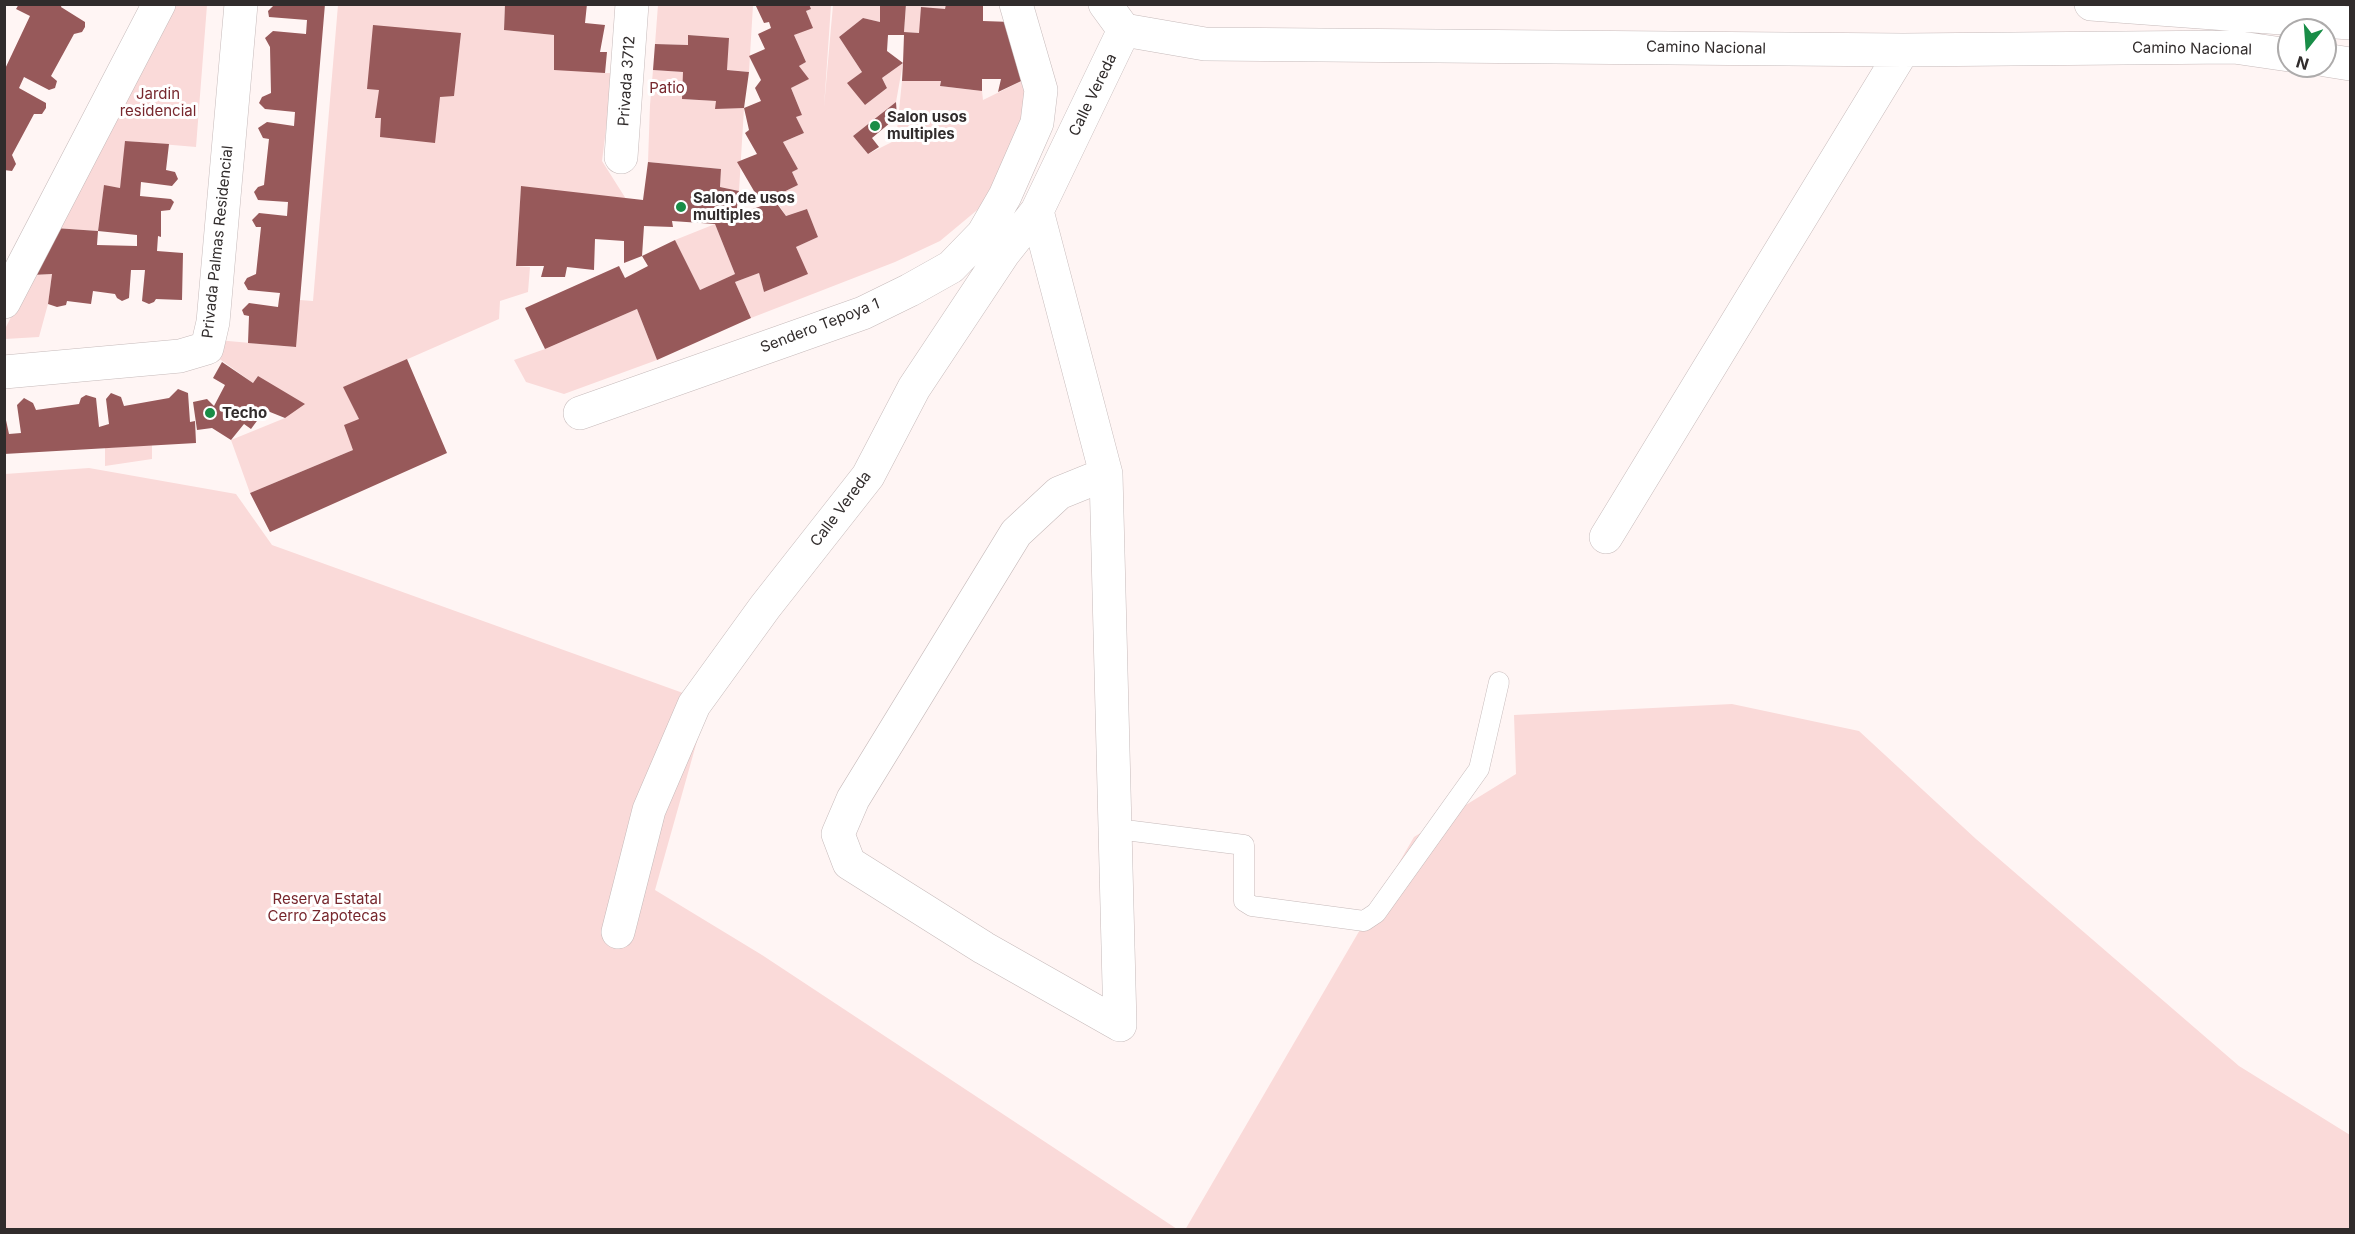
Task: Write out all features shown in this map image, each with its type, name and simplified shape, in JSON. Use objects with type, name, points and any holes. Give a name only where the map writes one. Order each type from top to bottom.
[{"type":"street","points":[[4,302],[159,4]]},
{"type":"street","name":"Privada Palmas Residencial","points":[[4,372],[180,356],[207,348],[213,322],[241,4]]},
{"type":"street","name":"Privada 3712","points":[[621,157],[632,4]]},
{"type":"street","name":"Sendero Tepoya 1","points":[[580,413],[863,313],[951,267],[983,234],[1005,196],[1037,123],[1041,90],[1016,4]]},
{"type":"street","points":[[1105,4],[1124,30]]},
{"type":"street","points":[[2091,4],[2350,23]]},
{"type":"street","name":"Camino Nacional","points":[[1124,30],[1205,44],[1903,50],[2234,47],[2277,53]]},
{"type":"street","name":"Calle Vereda","points":[[618,933],[650,810],[694,705],[765,607],[868,476],[914,388],[1003,254],[1037,211],[1124,30]]},
{"type":"street","points":[[1606,537],[1903,50]]},
{"type":"street","points":[[1037,211],[1106,474],[1120,1025],[984,948],[849,863],[838,834],[853,799],[1016,533],[1059,493],[1106,474]]},
{"type":"lane","points":[[1115,831],[1133,831],[1244,846],[1244,901],[1252,906],[1364,921],[1377,913],[1479,769],[1499,682]]},
{"type":"green space","name":"Jardin residencial","points":[[163,5],[207,5],[196,147],[126,141],[120,188],[104,186],[98,231],[55,228]]},
{"type":"green space","points":[[338,5],[505,5],[504,30],[554,35],[605,73],[613,73],[602,161],[626,199],[521,187],[516,266],[530,267],[528,292],[500,301],[499,319],[344,387],[359,419],[353,450],[250,493],[231,440],[285,418],[258,376],[253,383],[214,355],[217,340],[295,347],[300,300],[313,301]]},
{"type":"green space","points":[[658,5],[753,5],[749,72],[727,70],[727,38],[689,35],[688,45],[655,44]]},
{"type":"green space","points":[[809,5],[831,5],[824,107],[833,5],[880,5],[880,22],[863,18],[839,37],[862,72],[848,83],[865,105],[887,88],[882,78],[903,63],[896,102],[853,136],[868,154],[896,140],[902,81],[941,81],[940,86],[982,91],[983,100],[1034,75],[1024,139],[994,196],[940,241],[895,262],[751,318],[735,282],[759,273],[764,292],[807,274],[796,247],[818,237],[807,209],[786,216],[774,197],[798,185],[792,172],[798,169],[783,142],[804,133],[796,117],[802,115],[791,88],[808,79],[799,66],[806,62],[794,35],[812,27],[806,11],[811,9]]},
{"type":"green space","points":[[906,5],[946,5],[945,9],[919,33],[904,32]]},
{"type":"green space","name":"Patio","points":[[653,70],[683,72],[683,99],[716,101],[716,107],[744,108],[739,191],[720,187],[721,169],[648,162]]},
{"type":"green space","points":[[715,224],[735,274],[700,290],[675,240]]},
{"type":"green space","points":[[52,274],[48,304],[39,337],[5,339],[4,331],[32,275]]},
{"type":"green space","points":[[637,309],[657,360],[564,394],[526,382],[514,360],[545,349]]},
{"type":"green space","points":[[152,445],[152,459],[105,466],[105,448]]},
{"type":"green space","name":"Reserva Estatal Cerro Zapotecas","points":[[89,468],[236,494],[272,545],[708,702],[655,890],[762,955],[1177,1229],[5,1230],[5,474]]},
{"type":"green space","points":[[1732,704],[1859,731],[1976,839],[2239,1066],[2350,1135],[2350,1229],[1185,1230],[1414,837],[1516,774],[1514,715]]},
{"type":"building","points":[[19,4],[62,4],[61,7],[85,22],[85,27],[82,32],[74,34],[51,76],[57,81],[55,88],[49,90],[24,77],[19,88],[46,103],[46,108],[42,114],[34,114],[12,155],[16,164],[12,171],[4,170],[4,71],[30,16],[16,9]]},
{"type":"building","points":[[275,4],[325,4],[296,347],[248,343],[249,316],[244,315],[242,310],[249,303],[278,307],[280,293],[248,290],[244,283],[247,278],[256,274],[261,227],[256,227],[252,220],[259,213],[287,216],[288,202],[258,200],[254,192],[258,187],[264,185],[269,139],[263,138],[258,128],[267,122],[294,126],[295,112],[265,109],[259,103],[262,97],[271,93],[270,47],[265,38],[273,31],[306,34],[307,20],[269,17],[268,11]]},
{"type":"building","points":[[505,4],[587,4],[585,23],[605,25],[600,52],[607,52],[605,73],[554,70],[554,35],[504,30]]},
{"type":"building","points":[[755,4],[809,4],[811,9],[806,11],[813,28],[794,35],[806,62],[799,66],[809,79],[791,88],[802,115],[796,117],[804,133],[783,142],[798,169],[792,172],[798,185],[761,203],[737,162],[757,154],[745,133],[749,130],[744,108],[761,101],[755,88],[761,80],[749,56],[765,49],[758,34],[771,28],[769,22],[764,23]]},
{"type":"building","points":[[880,4],[906,4],[904,32],[919,33],[921,7],[945,9],[946,4],[983,4],[983,21],[1011,22],[1034,75],[998,92],[1001,79],[982,79],[982,91],[940,86],[941,81],[902,81],[903,63],[882,78],[887,88],[865,105],[847,83],[862,72],[839,37],[863,18],[880,22]],"holes":[[[888,35],[904,35],[903,63],[887,51]]]},
{"type":"building","points":[[373,25],[461,33],[454,96],[440,97],[435,143],[380,137],[381,118],[375,118],[379,90],[367,89]]},
{"type":"building","points":[[688,35],[729,38],[727,70],[749,72],[744,108],[715,109],[716,101],[682,99],[683,72],[653,70],[655,44],[688,45]]},
{"type":"building","name":"Salon usos multiples","points":[[896,102],[897,117],[872,138],[879,147],[868,154],[853,136]]},
{"type":"building","points":[[125,141],[169,144],[166,170],[175,172],[178,179],[172,186],[141,182],[140,196],[171,199],[174,202],[170,210],[161,211],[161,237],[158,236],[157,251],[183,253],[182,300],[156,299],[149,304],[142,301],[145,270],[131,270],[129,298],[122,301],[115,294],[93,291],[91,304],[67,301],[66,305],[57,307],[48,304],[52,274],[32,275],[55,228],[98,231],[104,185],[120,188]],"holes":[[[98,231],[137,235],[137,246],[97,245]]]},
{"type":"building","points":[[648,162],[721,169],[720,187],[739,191],[736,215],[775,201],[786,216],[807,209],[818,237],[796,247],[808,274],[764,292],[759,273],[735,282],[751,318],[657,360],[637,309],[545,349],[525,308],[619,266],[625,278],[648,266],[642,256],[624,263],[624,241],[595,239],[594,270],[567,267],[565,277],[541,277],[544,266],[516,266],[521,186],[643,200]],"holes":[[[672,221],[715,224],[735,274],[700,290],[675,240],[642,256],[644,226],[673,227]]]},
{"type":"building","points":[[407,359],[447,453],[270,532],[250,493],[353,450],[344,425],[359,419],[343,387]]},
{"type":"building","points":[[222,362],[253,383],[258,376],[305,404],[285,418],[265,410],[251,429],[244,424],[231,440],[212,428],[197,430],[193,402],[207,399],[214,406],[225,385],[213,378]]},
{"type":"building","points":[[178,389],[188,393],[190,422],[195,421],[196,443],[4,454],[4,411],[9,434],[21,433],[17,405],[24,398],[33,403],[36,410],[79,404],[81,398],[86,395],[96,398],[99,427],[109,424],[106,399],[111,393],[121,397],[124,406],[169,398]]},
{"type":"place","name":"Salon usos multiples","points":[[875,126]]},
{"type":"place","name":"Salon de usos multiples","points":[[681,207]]},
{"type":"place","name":"Techo","points":[[210,413]]}]
